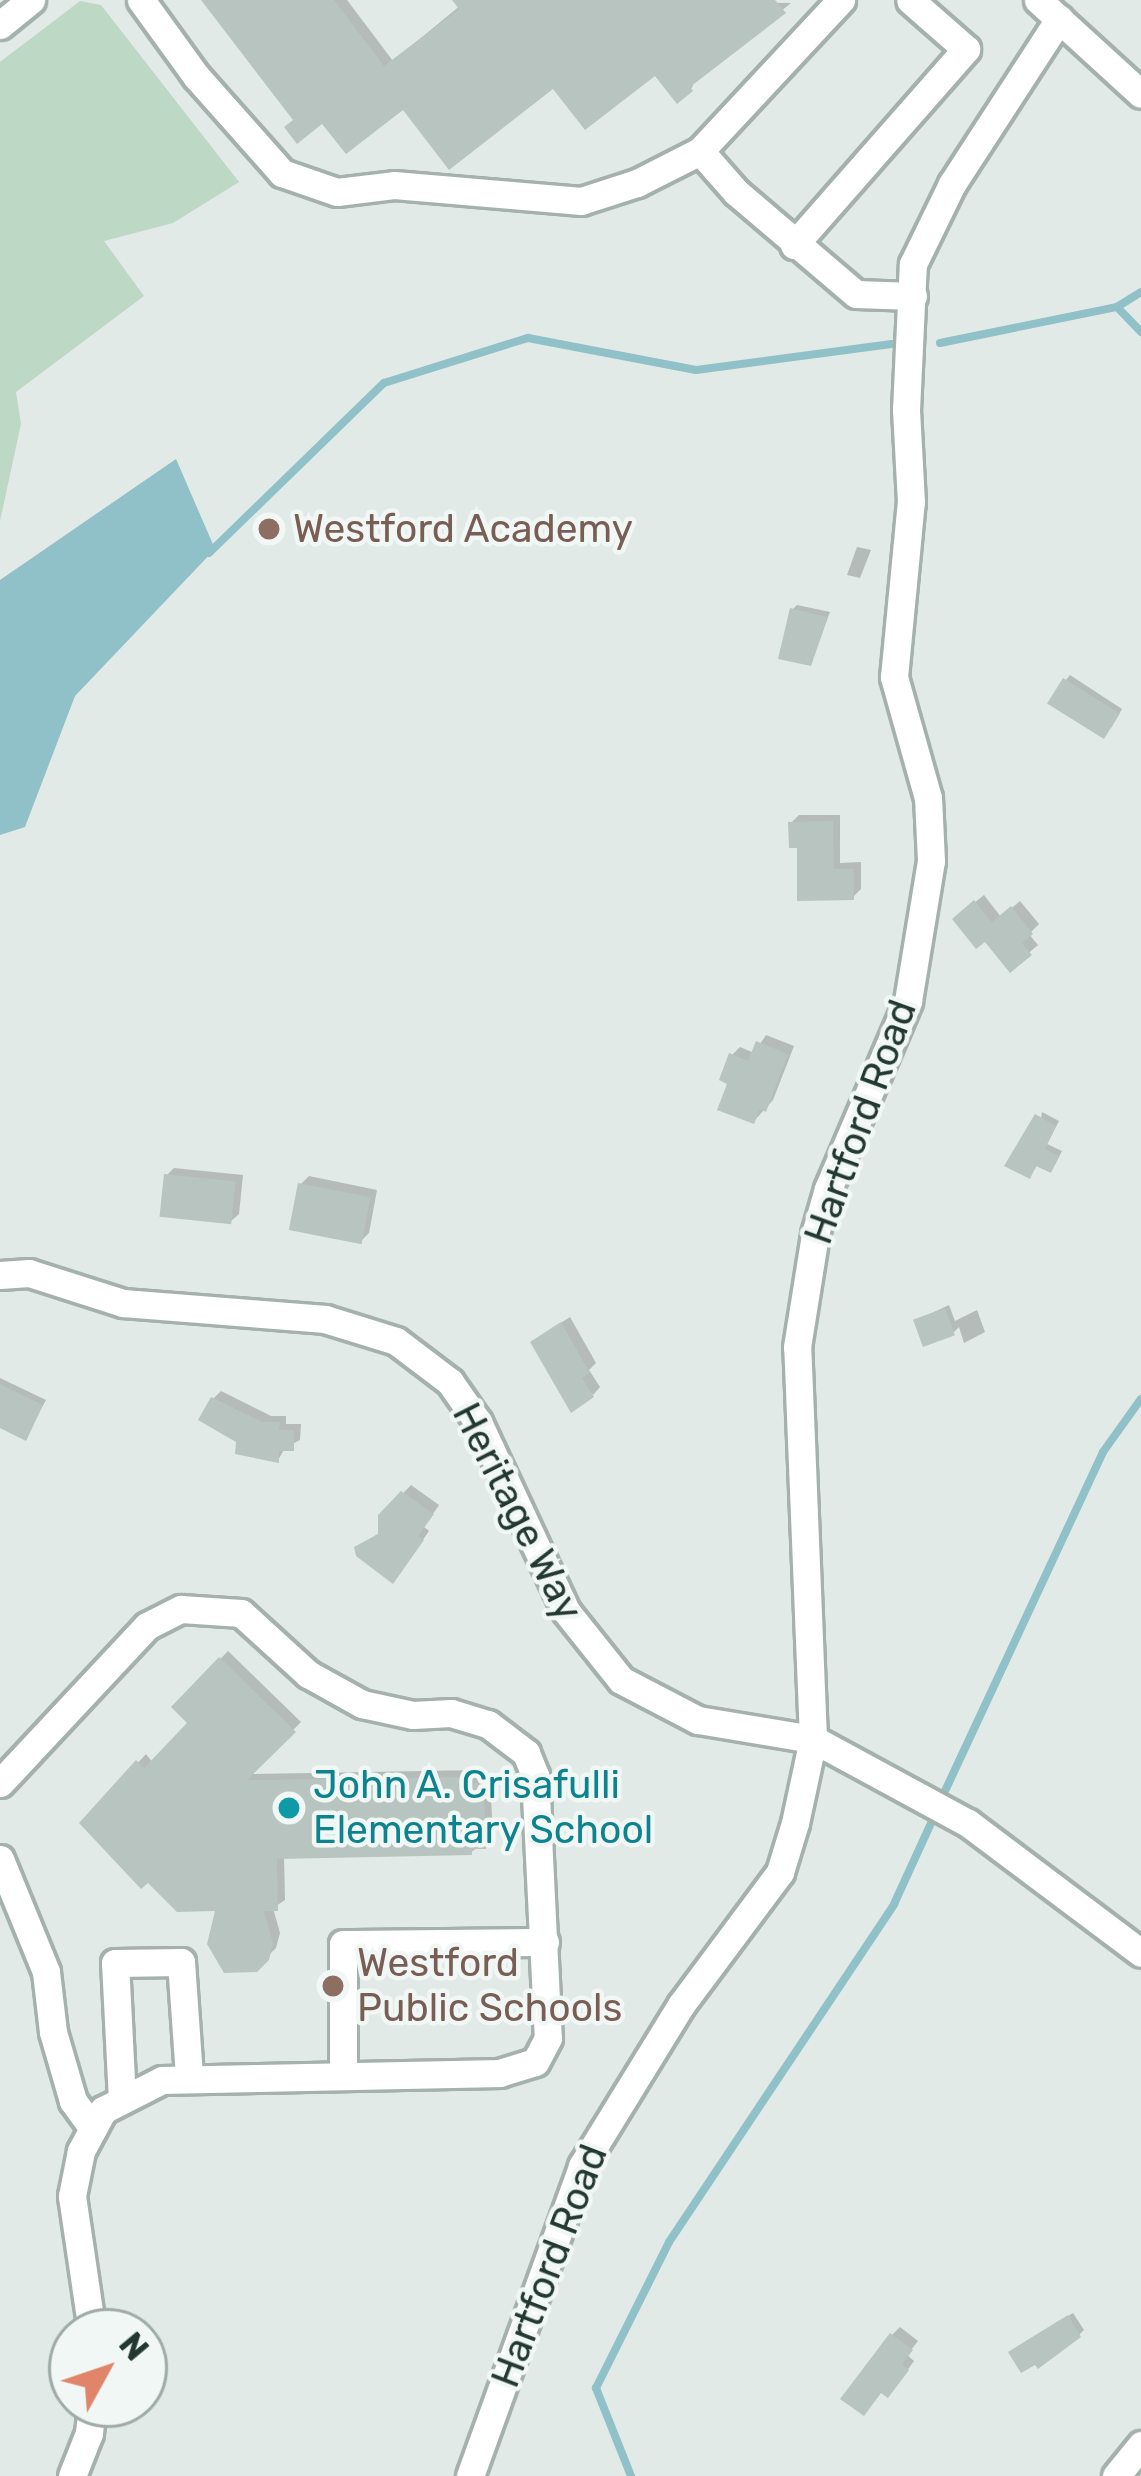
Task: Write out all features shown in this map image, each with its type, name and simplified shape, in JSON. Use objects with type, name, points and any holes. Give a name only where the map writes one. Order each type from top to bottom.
[{"type":"street","points":[[0,25],[31,0]]},
{"type":"street","points":[[141,0],[196,76],[282,173],[337,192],[394,185],[581,201],[637,182],[700,151],[842,0]]},
{"type":"street","points":[[794,245],[966,49],[910,0]]},
{"type":"street","points":[[1048,10],[1141,94]]},
{"type":"street","name":"Hartford Road","points":[[470,2476],[582,2166],[681,2005],[780,1872],[813,1739],[797,1347],[814,1234],[828,1189],[908,1001],[931,861],[928,798],[894,677],[911,502],[907,410],[914,264],[928,228],[1048,10]]},
{"type":"street","points":[[700,151],[794,245],[856,294],[913,296]]},
{"type":"street","name":"Heritage Way","points":[[0,1275],[29,1273],[123,1303],[326,1318],[396,1341],[449,1382],[478,1422],[566,1611],[621,1680],[698,1720],[813,1739],[968,1822],[1141,1953]]},
{"type":"street","points":[[0,1783],[147,1626],[182,1609],[241,1613],[333,1690],[362,1704],[413,1715],[451,1713],[488,1724],[526,1753],[535,1775],[548,2038],[535,2062],[500,2073],[161,2080],[103,2110],[81,2151],[72,2195],[88,2308]]},
{"type":"street","points":[[0,1859],[46,1972],[53,2032],[74,2101],[93,2128]]},
{"type":"street","points":[[343,2075],[343,1944],[543,1928]]},
{"type":"street","points":[[122,2100],[115,1963],[181,1962],[189,2078]]},
{"type":"street","points":[[72,2476],[90,2428]]},
{"type":"street","points":[[1116,2476],[1141,2445]]},
{"type":"green space","points":[[80,1],[101,5],[239,182],[173,223],[104,241],[144,296],[16,392],[21,424],[0,521],[0,62]]},
{"type":"water","points":[[176,459],[215,549],[75,696],[25,827],[0,835],[0,580]]},
{"type":"building","points":[[201,0],[334,0],[384,66],[459,9],[452,0],[775,0],[786,13],[690,87],[693,91],[677,104],[655,76],[585,130],[553,89],[449,170],[403,110],[346,154],[322,124],[297,144],[284,127],[293,120]]},
{"type":"building","points":[[790,608],[828,617],[811,666],[778,659]]},
{"type":"building","points":[[1063,678],[1120,714],[1104,739],[1047,703]]},
{"type":"building","points":[[833,821],[834,869],[854,869],[854,900],[797,901],[797,848],[789,848],[788,822]]},
{"type":"building","points":[[974,900],[992,922],[1011,906],[1033,934],[1022,943],[1032,955],[1010,973],[985,942],[976,949],[952,919]]},
{"type":"building","points":[[756,1041],[788,1054],[766,1112],[760,1109],[754,1124],[717,1110],[727,1084],[719,1080],[729,1053],[748,1061]]},
{"type":"building","points":[[1035,1114],[1056,1126],[1045,1149],[1059,1156],[1051,1173],[1036,1166],[1030,1179],[1004,1166]]},
{"type":"building","points":[[164,1174],[236,1182],[231,1224],[160,1217]]},
{"type":"building","points":[[298,1183],[371,1197],[361,1244],[289,1230]]},
{"type":"building","points":[[945,1308],[955,1335],[923,1347],[913,1320]]},
{"type":"building","points":[[561,1322],[590,1373],[582,1378],[594,1397],[571,1413],[530,1342]]},
{"type":"building","points":[[0,1384],[43,1405],[26,1441],[0,1428]]},
{"type":"building","points":[[211,1397],[262,1422],[280,1422],[279,1430],[294,1430],[294,1451],[279,1451],[279,1463],[235,1454],[236,1442],[198,1420]]},
{"type":"building","points":[[401,1491],[434,1514],[418,1536],[424,1540],[393,1584],[356,1556],[354,1547],[378,1534],[378,1515]]},
{"type":"building","name":"John A. Crisafulli Elementary School","points":[[219,1657],[296,1732],[247,1780],[471,1777],[471,1783],[484,1783],[486,1849],[472,1849],[472,1855],[277,1859],[278,1911],[264,1911],[273,1943],[269,1960],[257,1972],[224,1973],[207,1944],[215,1911],[177,1912],[148,1883],[141,1889],[79,1823],[136,1760],[144,1768],[187,1723],[171,1707]]},
{"type":"building","points":[[1068,2315],[1081,2337],[1038,2369],[1035,2365],[1021,2373],[1008,2352]]},
{"type":"building","points":[[890,2333],[913,2350],[902,2364],[909,2370],[888,2398],[881,2393],[864,2416],[840,2399]]},
{"type":"waterway","points":[[940,343],[1117,307],[1141,292]]},
{"type":"waterway","points":[[1117,307],[1141,332]]},
{"type":"waterway","points":[[209,553],[384,383],[528,338],[696,370],[891,344]]},
{"type":"waterway","points":[[945,1791],[1103,1452],[1141,1399]]},
{"type":"waterway","points":[[631,2476],[596,2388],[669,2242],[894,1904],[931,1823]]},
{"type":"place","name":"Westford Academy","points":[[269,529]]},
{"type":"place","name":"John A. Crisafulli Elementary School","points":[[289,1808]]},
{"type":"place","name":"Westford Public Schools","points":[[333,1986]]}]
